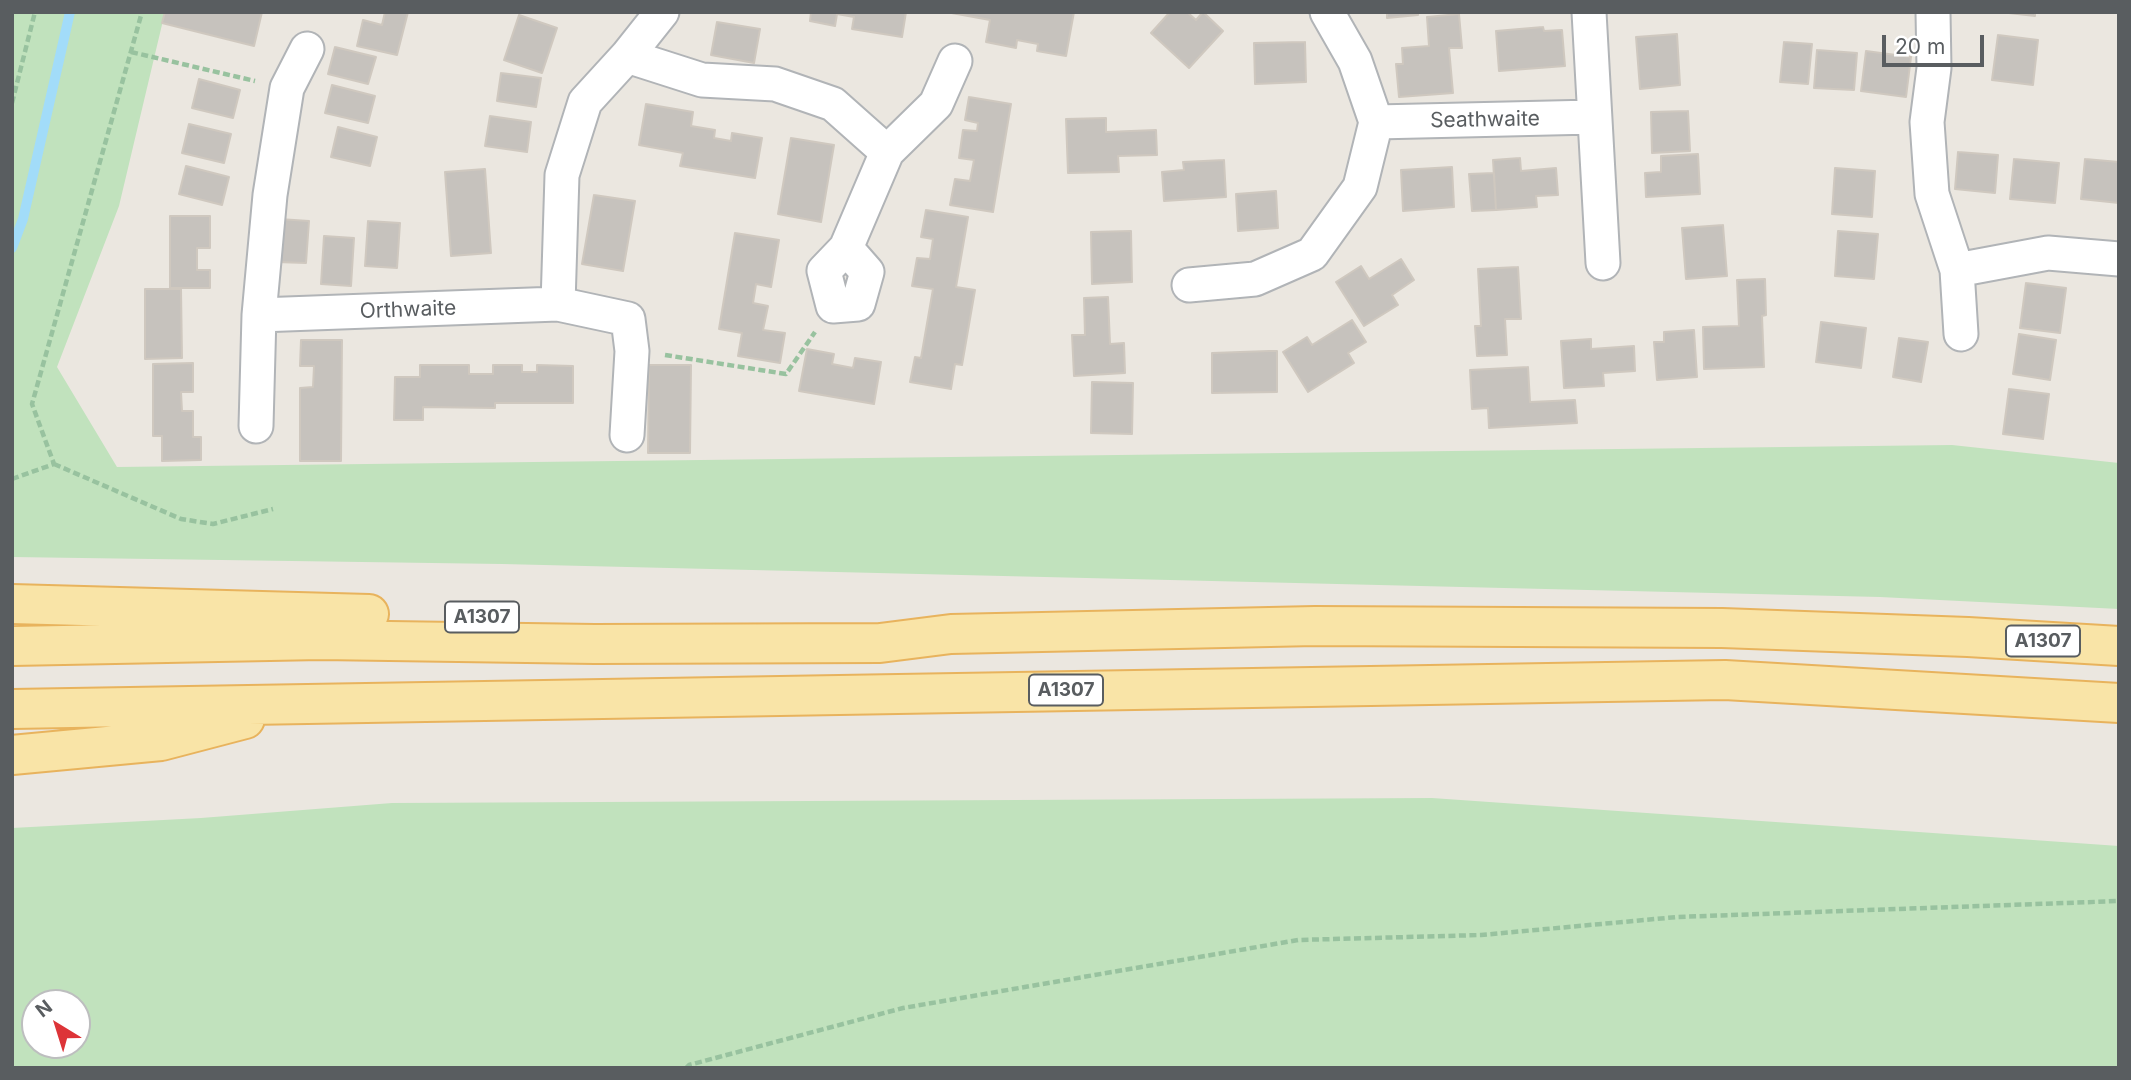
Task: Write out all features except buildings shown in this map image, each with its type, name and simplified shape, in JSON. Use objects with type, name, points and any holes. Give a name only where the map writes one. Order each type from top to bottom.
[{"type":"main road","name":"A1307","points":[[12,604],[878,625],[951,634]]},
{"type":"main road","name":"A1307","points":[[12,646],[321,640],[595,644],[880,643],[951,634],[1315,626],[1722,628],[1968,637],[2119,646]]},
{"type":"main road","name":"A1307","points":[[12,709],[1724,680],[2119,703]]},
{"type":"main road","name":"A1307","points":[[12,755],[161,741],[305,704]]},
{"type":"street","points":[[558,304],[562,175],[585,102],[662,12]]},
{"type":"street","points":[[1189,285],[1255,279],[1312,254],[1360,187],[1377,122],[1355,61],[1327,12]]},
{"type":"street","points":[[1588,12],[1603,263]]},
{"type":"street","points":[[1933,12],[1934,68],[1927,122],[1932,194],[1957,270],[1961,334]]},
{"type":"street","points":[[256,426],[259,315],[270,195],[287,88],[307,50]]},
{"type":"street","points":[[626,56],[702,80],[775,84],[833,104],[887,152]]},
{"type":"street","points":[[834,306],[824,271],[846,248],[887,152],[936,104],[955,61]]},
{"type":"street","name":"Seathwaite","points":[[1377,122],[1594,117]]},
{"type":"street","points":[[1957,270],[2048,253],[2119,259]]},
{"type":"street","name":"Orthwaite","points":[[259,315],[558,304],[628,319],[632,351],[627,435]]},
{"type":"path","points":[[12,103],[35,12]]},
{"type":"path","points":[[54,464],[32,404],[142,12]]},
{"type":"path","points":[[131,52],[287,88]]},
{"type":"path","points":[[632,351],[786,374],[834,306]]},
{"type":"path","points":[[12,480],[54,464],[181,519],[213,524],[273,509]]},
{"type":"path","points":[[686,1068],[904,1008],[1298,940],[1481,936],[1677,917],[2119,901]]},
{"type":"green space","points":[[12,12],[165,12],[119,206],[57,367],[117,467],[1952,445],[2119,463],[2119,609],[1880,597],[502,564],[12,557]]},
{"type":"green space","points":[[1432,798],[2119,846],[2119,1068],[12,1068],[12,828],[201,818],[392,803]]},
{"type":"waterway","points":[[12,248],[23,219],[70,12]]}]
